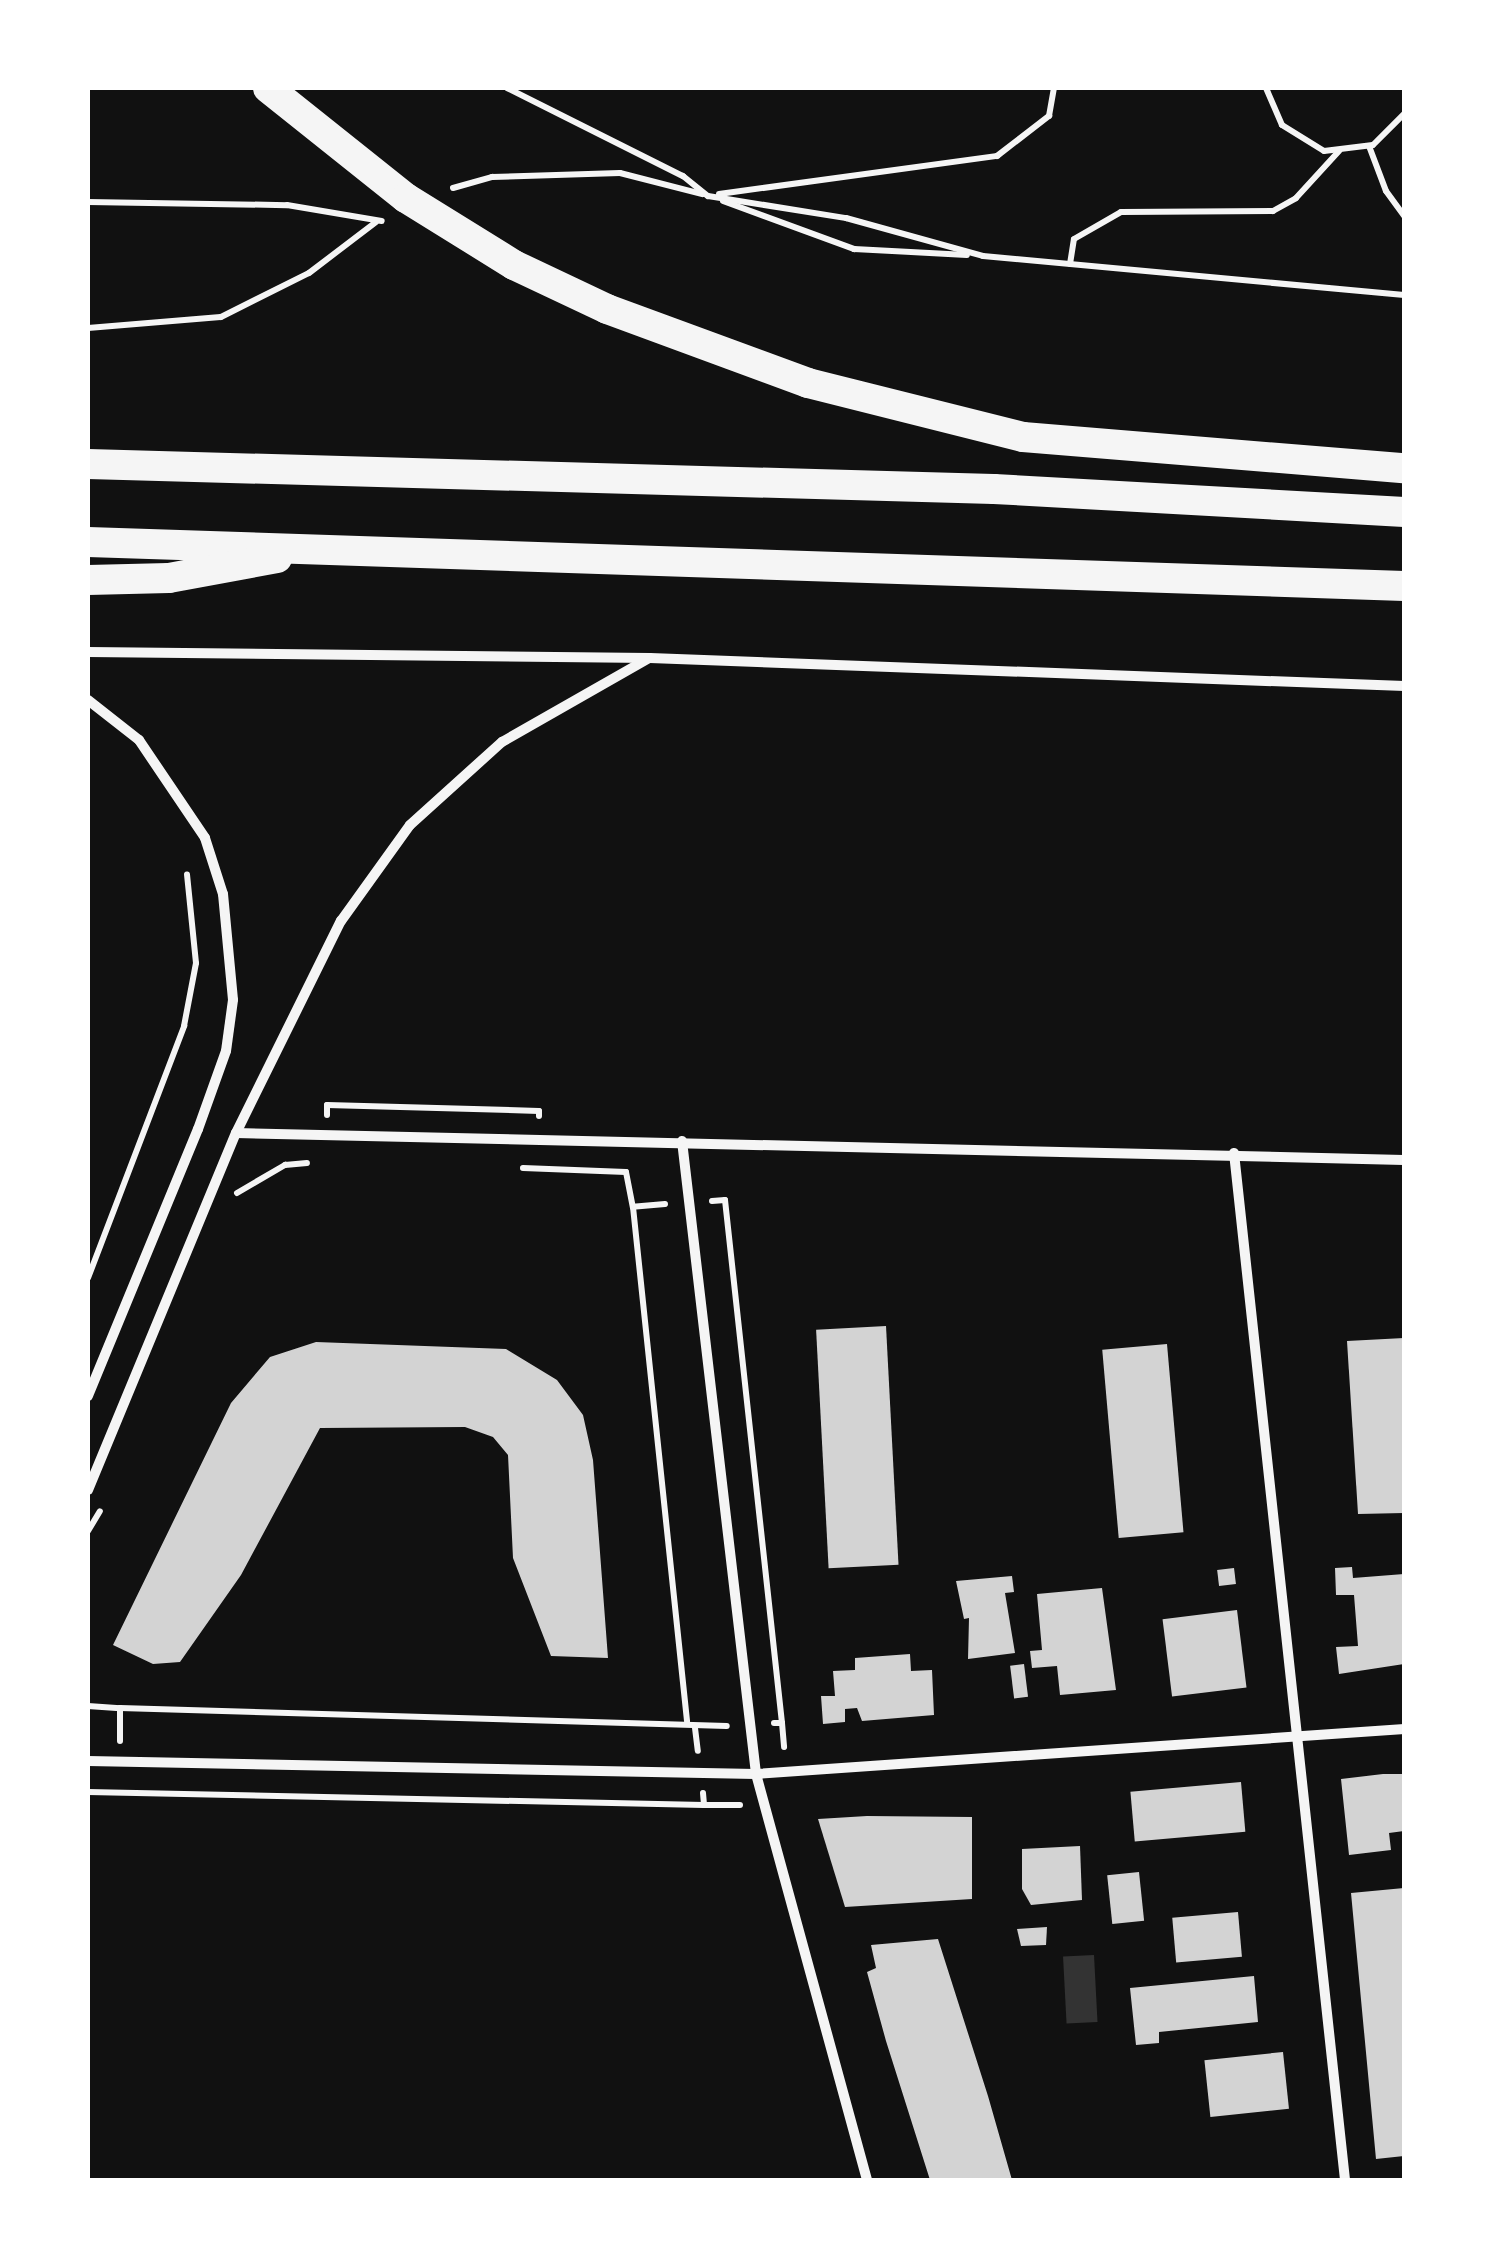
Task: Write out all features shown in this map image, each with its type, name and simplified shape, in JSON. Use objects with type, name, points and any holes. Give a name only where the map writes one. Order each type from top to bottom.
[{"type":"highway","points":[[268,88],[426,212],[607,309],[808,384],[1023,437],[1404,468]]},
{"type":"highway","points":[[88,464],[994,489],[1404,512]]},
{"type":"highway","points":[[88,542],[339,546],[1404,586]]},
{"type":"highway","points":[[88,580],[169,578],[339,546]]},
{"type":"street","points":[[88,652],[650,658],[1404,686]]},
{"type":"street","points":[[88,1490],[236,1132],[341,922],[410,825],[502,742],[650,658]]},
{"type":"street","points":[[88,700],[138,740],[205,838],[223,894],[233,1000],[226,1051],[198,1128],[88,1396]]},
{"type":"street","points":[[236,1132],[1404,1160]]},
{"type":"street","points":[[682,1141],[756,1774],[866,2180]]},
{"type":"street","points":[[1234,1153],[1345,2180]]},
{"type":"street","points":[[88,1761],[120,1766],[756,1774],[1404,1728]]},
{"type":"path","points":[[508,88],[683,176],[708,196],[846,218],[983,256]]},
{"type":"path","points":[[708,196],[996,156],[1049,116],[1054,88]]},
{"type":"path","points":[[1266,88],[1292,134],[1339,151],[1369,146],[1404,114]]},
{"type":"path","points":[[1369,146],[1386,191],[1404,216]]},
{"type":"path","points":[[1070,264],[1074,238],[1122,212],[1245,216],[1273,211],[1296,198],[1339,151]]},
{"type":"path","points":[[88,202],[288,204],[376,222],[426,212],[450,189],[492,177],[620,173],[708,196],[854,249],[983,256],[1404,295]]},
{"type":"path","points":[[88,328],[221,317],[310,273],[376,222]]},
{"type":"path","points":[[88,1278],[184,1026],[196,963],[192,895],[183,858]]},
{"type":"path","points":[[230,1206],[236,1194],[285,1165],[326,1160]]},
{"type":"path","points":[[88,1532],[106,1501]]},
{"type":"path","points":[[88,1706],[687,1721],[694,1728]]},
{"type":"path","points":[[120,1708],[120,1793]]},
{"type":"path","points":[[88,1792],[704,1805]]},
{"type":"shaded area","points":[[1094,1955],[1098,2022],[1067,2024],[1063,1957]]},
{"type":"building","points":[[886,1326],[899,1565],[829,1568],[816,1330]]},
{"type":"building","points":[[1404,1338],[1404,1513],[1358,1514],[1347,1341]]},
{"type":"building","points":[[316,1342],[506,1349],[557,1380],[583,1415],[593,1460],[608,1658],[551,1656],[513,1558],[508,1455],[493,1437],[465,1427],[320,1428],[241,1575],[180,1662],[153,1664],[113,1645],[231,1403],[270,1357]]},
{"type":"building","points":[[1167,1344],[1183,1532],[1119,1538],[1102,1350]]},
{"type":"building","points":[[1352,1567],[1353,1578],[1404,1574],[1404,1664],[1339,1674],[1336,1647],[1358,1646],[1354,1595],[1336,1595],[1335,1568]]},
{"type":"building","points":[[1234,1568],[1236,1584],[1219,1586],[1217,1570]]},
{"type":"building","points":[[1012,1576],[1014,1592],[1005,1593],[1015,1653],[968,1659],[969,1618],[964,1619],[956,1581]]},
{"type":"building","points":[[1102,1588],[1116,1690],[1060,1695],[1057,1666],[1032,1668],[1030,1651],[1042,1650],[1037,1594]]},
{"type":"building","points":[[1237,1610],[1247,1687],[1172,1697],[1163,1619]]},
{"type":"building","points":[[910,1654],[911,1671],[932,1670],[934,1715],[862,1721],[857,1708],[845,1709],[845,1722],[823,1724],[821,1696],[835,1696],[833,1671],[855,1670],[855,1658]]},
{"type":"building","points":[[1024,1664],[1028,1697],[1014,1698],[1010,1666]]},
{"type":"building","points":[[1404,1774],[1404,1831],[1389,1833],[1391,1850],[1349,1855],[1341,1779]]},
{"type":"building","points":[[1241,1782],[1245,1832],[1135,1841],[1130,1792]]},
{"type":"building","points":[[972,1817],[972,1899],[845,1907],[818,1819]]},
{"type":"building","points":[[1080,1846],[1082,1900],[1031,1905],[1022,1889],[1022,1849]]},
{"type":"building","points":[[1139,1872],[1144,1921],[1112,1924],[1107,1875]]},
{"type":"building","points":[[1404,1888],[1404,2156],[1376,2159],[1351,1893]]},
{"type":"building","points":[[1238,1912],[1242,1957],[1176,1963],[1172,1918]]},
{"type":"building","points":[[1047,1927],[1046,1945],[1021,1946],[1017,1929]]},
{"type":"building","points":[[938,1939],[1012,2180],[930,2180],[886,2041],[867,1972],[876,1968],[871,1945]]},
{"type":"building","points":[[1254,1976],[1258,2022],[1159,2032],[1159,2043],[1136,2045],[1130,1988]]},
{"type":"building","points":[[1283,2052],[1289,2109],[1210,2117],[1204,2060]]}]
